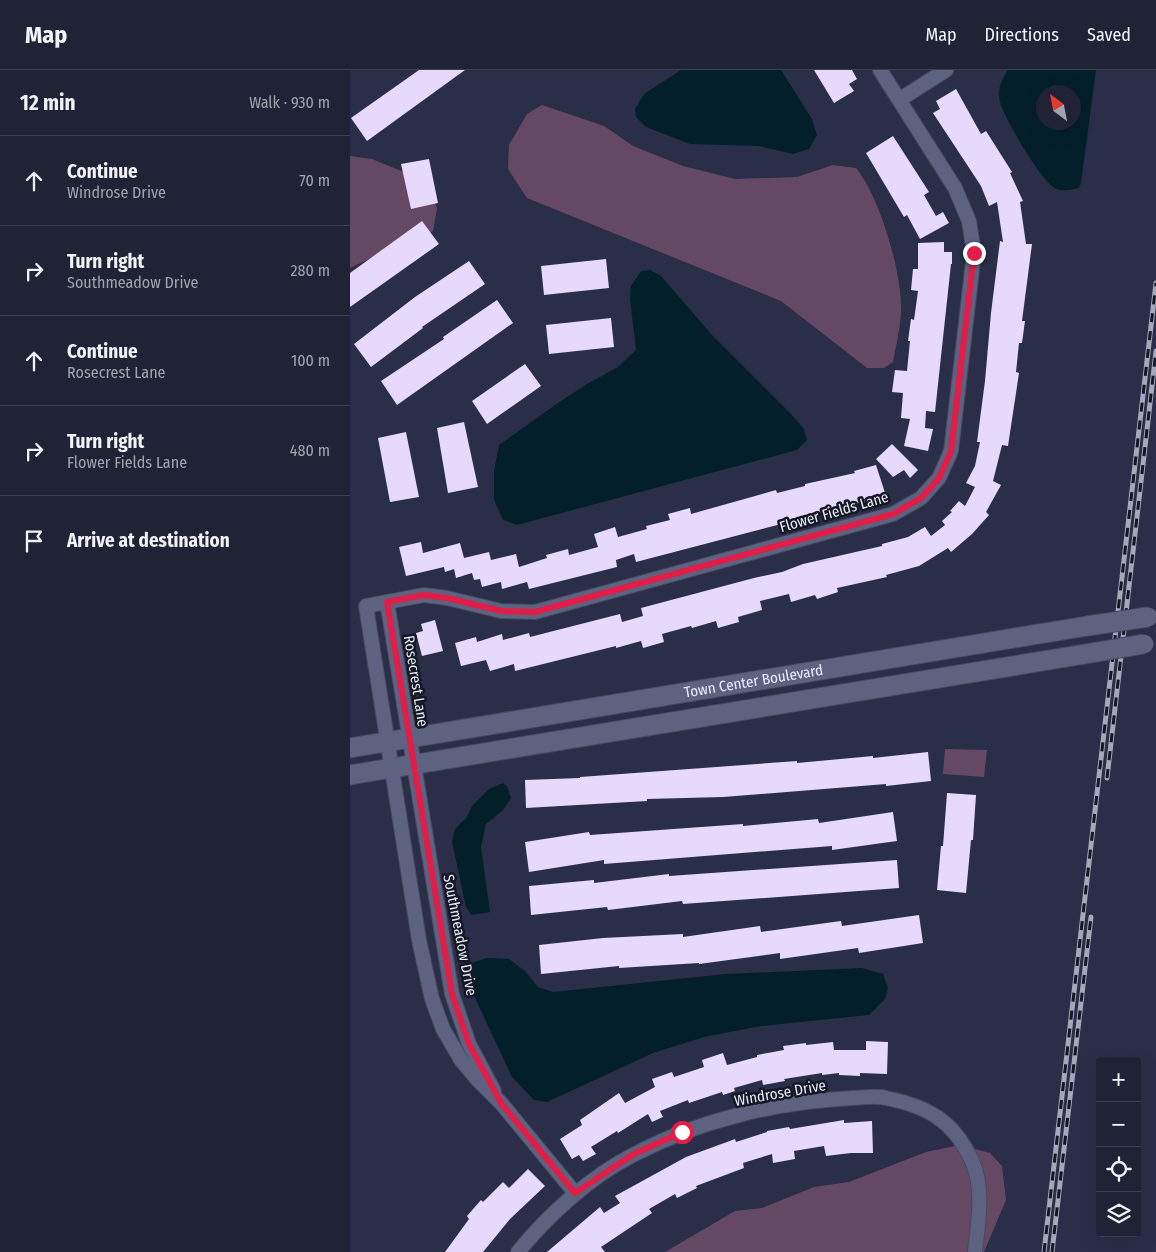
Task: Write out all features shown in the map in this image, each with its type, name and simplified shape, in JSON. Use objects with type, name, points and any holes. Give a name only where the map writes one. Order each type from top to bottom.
[{"type":"main road","name":"Town Center Boulevard","points":[[350,748],[1152,616]]},
{"type":"main road","name":"Town Center Boulevard","points":[[350,775],[1150,643]]},
{"type":"street","name":"Flower Fields Lane","points":[[388,742],[366,606],[424,595],[447,598],[501,611],[535,612],[893,514],[921,498],[939,478],[951,451],[974,253],[969,220],[955,188],[880,70]]},
{"type":"street","points":[[899,100],[946,70]]},
{"type":"street","name":"Rosecrest Lane","points":[[387,602],[414,764]]},
{"type":"street","name":"Southmeadow Drive","points":[[388,742],[419,940],[432,999],[443,1029],[460,1060],[501,1103],[575,1193]]},
{"type":"street","name":"Southmeadow Drive","points":[[414,764],[452,994],[469,1044],[501,1103]]},
{"type":"street","points":[[419,940],[442,937]]},
{"type":"street","name":"Windrose Drive","points":[[518,1252],[575,1193],[632,1155],[682,1132],[748,1113],[824,1100],[884,1097],[917,1106],[945,1121],[959,1137],[972,1160],[978,1182],[979,1216],[975,1252]]},
{"type":"shaded area","points":[[542,105],[604,126],[633,146],[683,166],[735,179],[797,177],[833,165],[856,168],[865,181],[881,217],[894,258],[898,278],[901,313],[893,362],[884,368],[867,368],[781,301],[527,198],[508,169],[509,145],[527,114]]},
{"type":"shaded area","points":[[350,156],[372,159],[406,173],[428,187],[437,208],[433,231],[411,246],[384,252],[350,268]]},
{"type":"shaded area","points":[[945,749],[987,750],[984,777],[943,774]]},
{"type":"shaded area","points":[[960,1145],[990,1153],[1002,1166],[1006,1200],[984,1252],[665,1252],[735,1211],[762,1208],[814,1187],[849,1182],[926,1152]]},
{"type":"water","points":[[681,70],[781,70],[812,119],[817,135],[809,149],[793,154],[759,146],[690,144],[646,127],[636,117],[635,109],[644,94]]},
{"type":"water","points":[[1008,70],[1096,70],[1079,188],[1069,190],[1056,189],[1039,172],[1003,110],[999,97],[999,89]]},
{"type":"water","points":[[650,270],[661,276],[712,335],[791,414],[804,429],[807,440],[797,450],[517,525],[503,520],[494,500],[494,471],[499,445],[558,403],[618,367],[636,350],[630,299],[631,286],[641,271]]},
{"type":"water","points":[[503,783],[507,786],[511,798],[503,810],[486,824],[481,847],[490,912],[471,915],[466,907],[452,842],[455,829],[467,817],[472,806],[489,789]]},
{"type":"water","points":[[487,958],[509,959],[525,971],[538,987],[553,992],[726,974],[862,968],[883,974],[888,988],[885,999],[869,1015],[761,1026],[704,1037],[653,1053],[547,1102],[534,1100],[512,1077],[468,983],[474,962]]},
{"type":"building","points":[[419,70],[465,70],[367,141],[351,118]]},
{"type":"building","points":[[814,70],[852,70],[857,79],[849,84],[854,91],[834,103]]},
{"type":"building","points":[[956,89],[981,134],[986,131],[1012,172],[1010,173],[1023,201],[1020,202],[1026,244],[1032,244],[1022,321],[1025,321],[1022,343],[1019,343],[1016,372],[1019,373],[1008,446],[1002,445],[993,481],[1001,485],[986,512],[989,515],[972,534],[951,552],[948,548],[919,566],[886,575],[887,577],[837,588],[838,592],[817,599],[815,595],[791,602],[789,594],[760,601],[762,610],[738,617],[739,622],[718,628],[716,621],[692,628],[691,626],[662,634],[664,642],[643,648],[641,641],[515,671],[514,664],[490,671],[486,660],[461,666],[455,643],[476,637],[477,642],[502,634],[503,640],[529,633],[530,637],[620,614],[622,622],[643,616],[641,608],[782,572],[803,564],[882,546],[882,544],[908,537],[925,527],[931,536],[945,525],[942,521],[952,512],[950,511],[959,501],[965,506],[975,487],[966,483],[975,466],[980,442],[977,442],[991,313],[1000,241],[1003,242],[997,202],[989,206],[981,186],[933,113],[940,109],[936,101]]},
{"type":"building","points":[[893,136],[929,192],[924,195],[936,216],[943,212],[949,223],[920,239],[907,215],[904,217],[866,153]]},
{"type":"building","points":[[429,159],[438,203],[411,209],[401,164]]},
{"type":"building","points":[[422,221],[439,244],[350,307],[350,273]]},
{"type":"building","points":[[944,242],[944,252],[952,252],[952,264],[935,412],[926,411],[925,428],[933,429],[928,451],[904,446],[910,419],[901,418],[903,393],[892,392],[895,370],[907,371],[911,319],[914,320],[918,291],[911,290],[913,269],[918,269],[918,243]]},
{"type":"building","points":[[606,259],[609,288],[544,295],[541,266]]},
{"type":"building","points":[[469,261],[485,284],[422,327],[371,367],[354,344],[415,297]]},
{"type":"building","points":[[497,300],[513,323],[397,405],[381,381],[444,339],[443,337]]},
{"type":"building","points":[[611,318],[614,347],[549,354],[546,325]]},
{"type":"building","points":[[525,364],[541,386],[487,424],[472,401]]},
{"type":"building","points":[[464,422],[478,487],[448,493],[437,428]]},
{"type":"building","points":[[406,432],[419,497],[390,502],[378,438]]},
{"type":"building","points":[[892,444],[918,470],[910,478],[904,470],[893,477],[876,459]]},
{"type":"building","points":[[876,465],[886,496],[784,521],[785,523],[636,562],[634,554],[616,560],[617,567],[529,589],[527,582],[502,589],[501,582],[482,587],[480,579],[474,580],[472,573],[456,578],[454,569],[445,572],[444,567],[406,576],[399,547],[421,542],[423,553],[460,543],[464,558],[489,552],[491,560],[516,554],[519,567],[547,558],[546,555],[568,549],[569,555],[598,547],[594,534],[615,527],[618,537],[647,529],[646,526],[670,520],[668,514],[690,508],[691,514],[776,490],[777,493],[805,486],[805,484],[855,473],[854,471]]},
{"type":"building","points":[[435,620],[443,651],[422,656],[416,633],[423,631],[421,624]]},
{"type":"building","points":[[928,752],[931,781],[886,786],[886,784],[723,797],[647,799],[647,801],[526,808],[525,780],[580,778],[873,756],[873,758]]},
{"type":"building","points":[[947,793],[976,795],[973,840],[971,840],[966,893],[937,890]]},
{"type":"building","points":[[893,812],[897,841],[832,850],[832,846],[604,864],[604,860],[529,872],[525,842],[589,832],[590,835],[743,824],[743,826],[818,819],[819,823]]},
{"type":"building","points":[[897,860],[899,888],[683,904],[682,901],[608,910],[607,907],[531,915],[529,886],[594,880],[594,883],[669,874],[669,876]]},
{"type":"building","points":[[919,915],[923,943],[859,953],[858,948],[780,959],[780,953],[699,964],[619,968],[619,966],[541,974],[539,945],[603,938],[683,934],[683,937],[760,926],[761,932],[841,921],[842,926]]},
{"type":"building","points":[[866,1041],[888,1042],[887,1074],[860,1073],[860,1076],[839,1075],[839,1073],[822,1075],[822,1073],[784,1079],[785,1081],[763,1085],[762,1080],[734,1088],[735,1091],[723,1095],[722,1092],[689,1103],[688,1100],[660,1111],[663,1117],[652,1122],[648,1114],[618,1133],[617,1131],[591,1147],[596,1154],[583,1161],[579,1155],[572,1159],[560,1139],[582,1125],[580,1120],[619,1093],[625,1103],[655,1087],[652,1079],[672,1072],[674,1077],[704,1067],[702,1060],[723,1053],[727,1065],[757,1057],[757,1055],[784,1050],[783,1046],[833,1042],[834,1050],[866,1050]]},
{"type":"building","points":[[844,1120],[844,1123],[872,1121],[873,1153],[826,1156],[824,1146],[794,1151],[795,1159],[773,1163],[772,1154],[743,1163],[744,1168],[696,1186],[697,1188],[677,1198],[675,1194],[649,1209],[652,1213],[601,1247],[605,1252],[547,1252],[600,1207],[604,1213],[620,1203],[615,1196],[686,1157],[735,1139],[736,1142],[767,1131]]},
{"type":"building","points":[[528,1169],[545,1186],[510,1219],[483,1252],[445,1252],[469,1219],[467,1216],[481,1200],[483,1202],[503,1182],[509,1188]]},
{"type":"railway","points":[[1044,1252],[1156,283]]},
{"type":"railway","points":[[1107,778],[1156,351]]},
{"type":"railway","points":[[1052,1252],[1091,917]]},
{"type":"route","points":[[682,1132],[632,1155],[575,1193],[501,1103],[469,1044],[452,994],[387,602],[424,595],[447,598],[501,611],[535,612],[893,514],[921,498],[939,478],[951,451],[974,253]]}]
